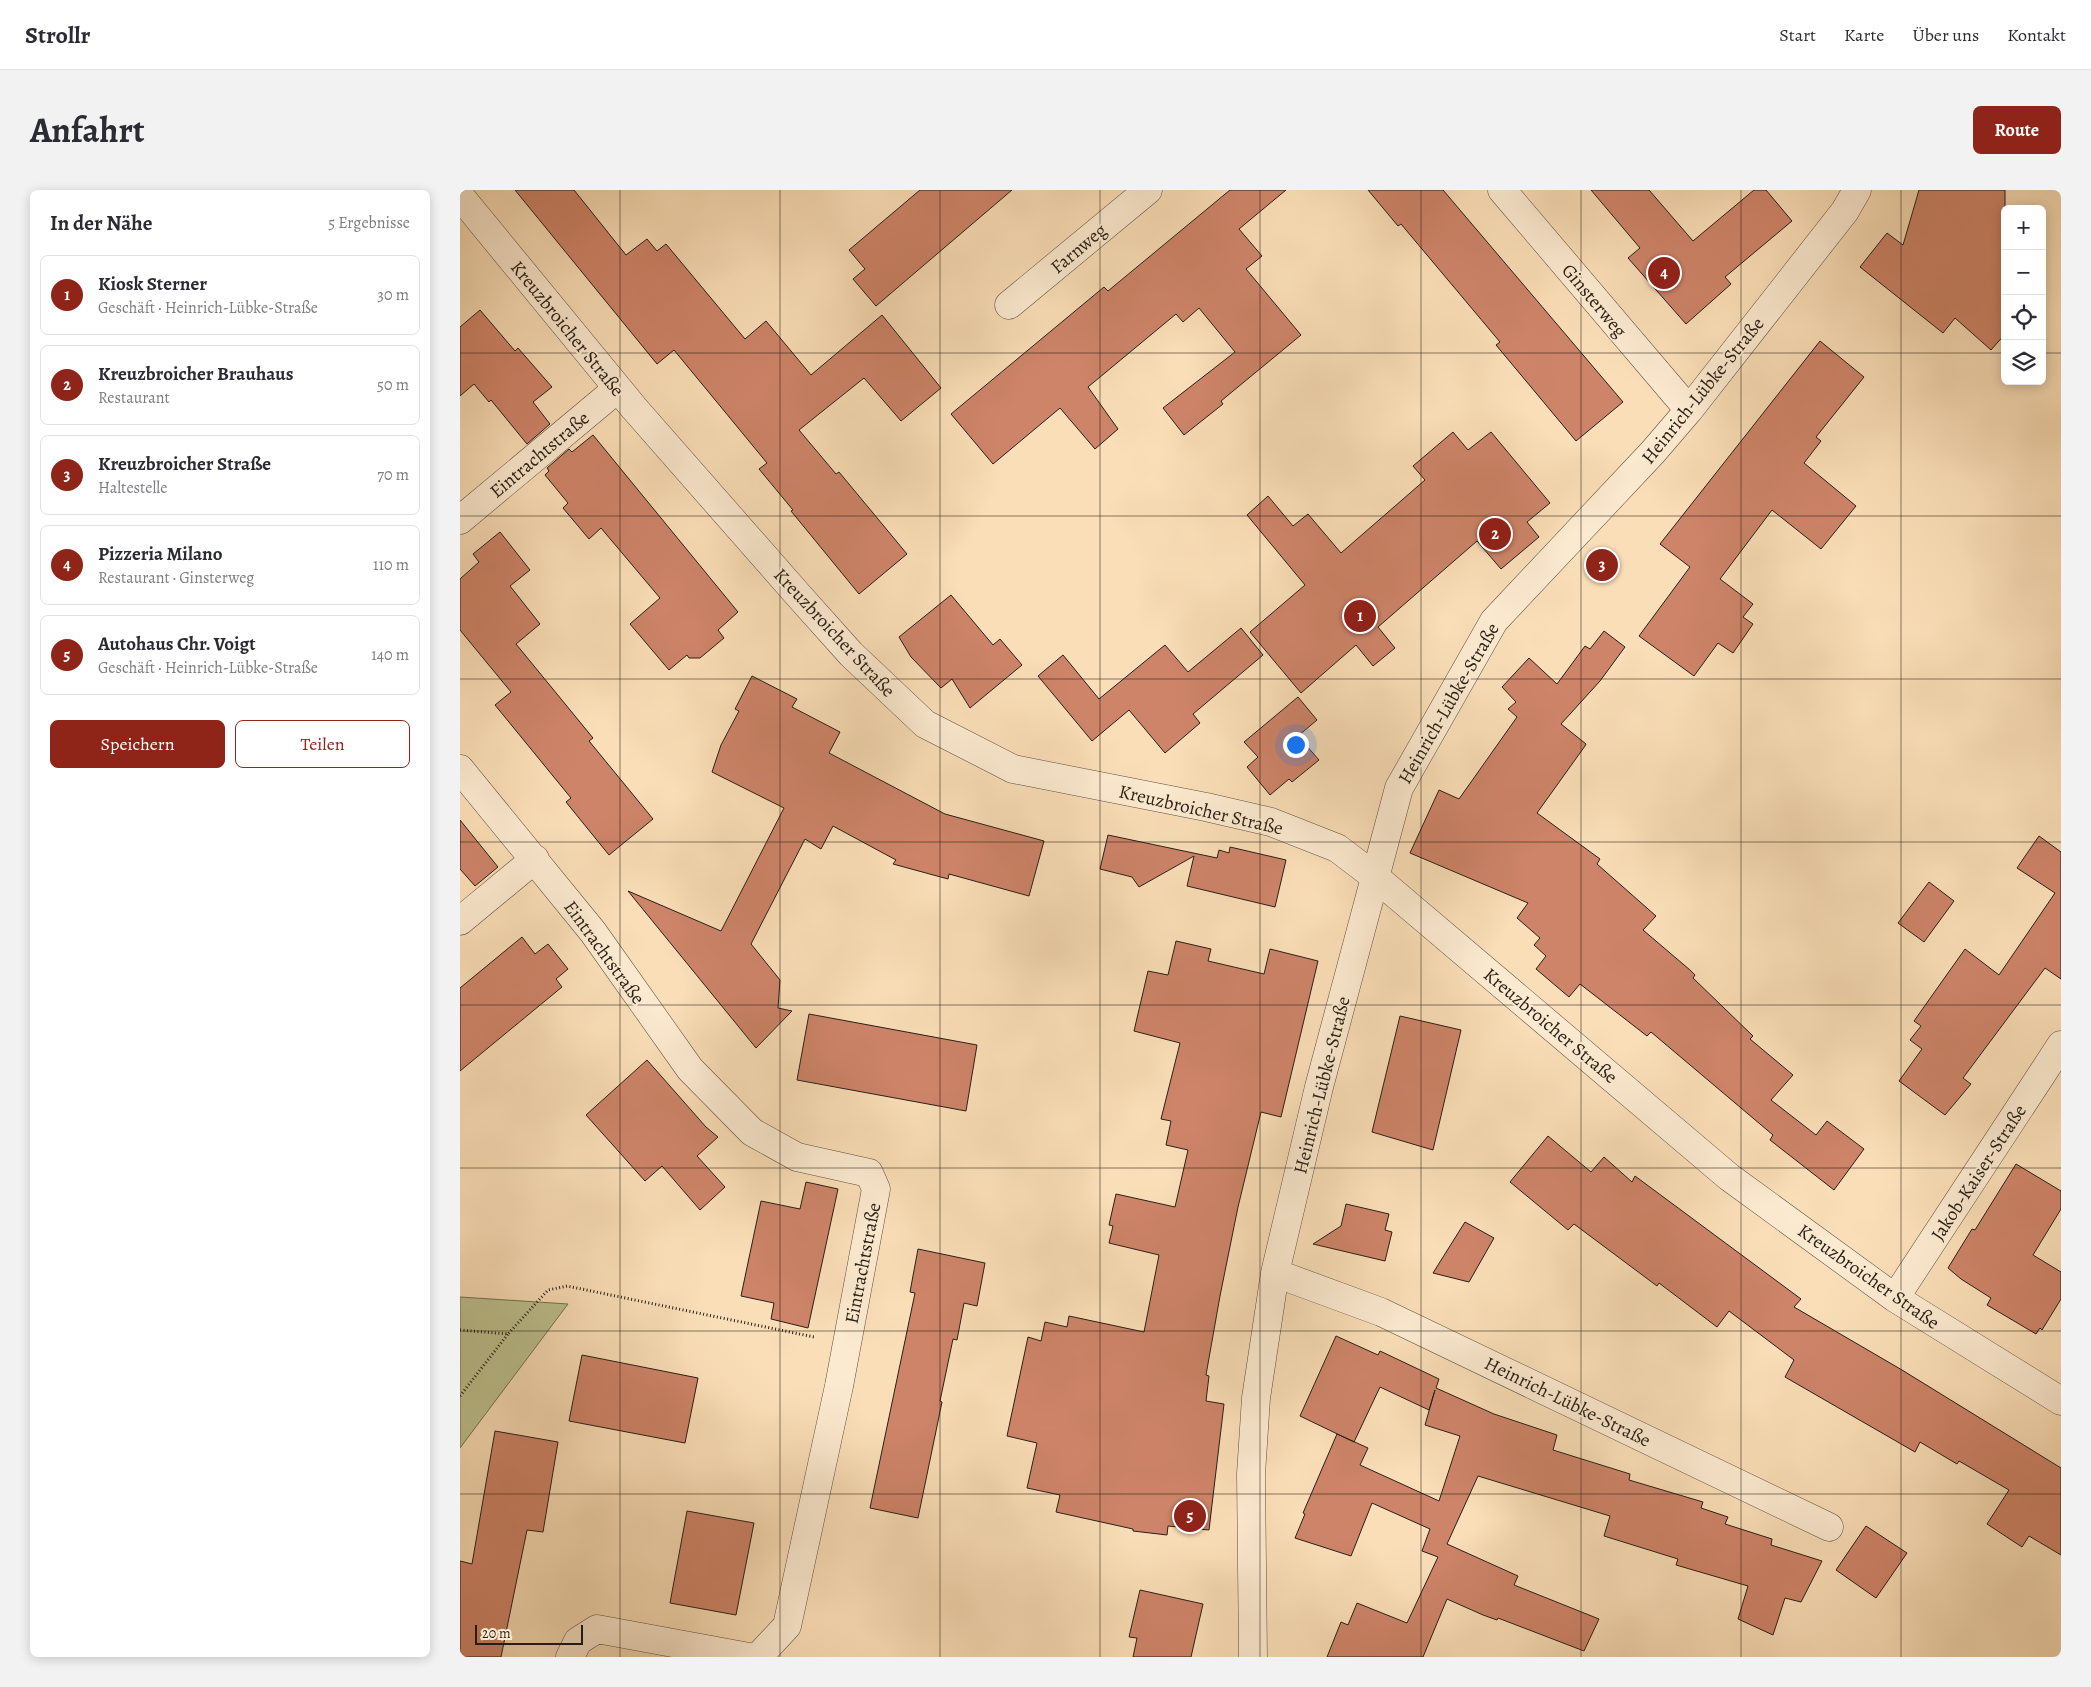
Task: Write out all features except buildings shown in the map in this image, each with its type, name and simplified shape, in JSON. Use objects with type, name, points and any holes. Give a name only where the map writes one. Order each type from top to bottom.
[{"type":"street","points":[[460,196],[468,190]]},
{"type":"street","name":"Farnweg","points":[[1009,305],[1148,190]]},
{"type":"street","name":"Ginsterweg","points":[[1502,190],[1689,410]]},
{"type":"street","name":"Heinrich-Lübke-Straße","points":[[1252,1657],[1251,1474],[1256,1398],[1275,1273],[1319,1087],[1399,788],[1494,621],[1653,452],[1689,410],[1846,211],[1857,190]]},
{"type":"street","name":"Kreuzbroicher Straße","points":[[460,196],[618,388],[851,654],[925,724],[1013,769],[1206,807],[1271,822],[1337,848],[1374,876],[1729,1177],[1895,1298],[2061,1401]]},
{"type":"street","name":"Eintrachtstraße","points":[[460,520],[618,388]]},
{"type":"street","name":"Eintrachtstraße","points":[[460,769],[535,859],[592,932],[690,1069],[752,1132],[798,1157],[868,1173],[876,1189],[839,1386],[787,1626],[758,1657]]},
{"type":"street","points":[[460,921],[535,859]]},
{"type":"street","name":"Jakob-Kaiser-Straße","points":[[1895,1298],[2061,1046]]},
{"type":"street","name":"Heinrich-Lübke-Straße","points":[[1275,1273],[1381,1312],[1829,1527]]},
{"type":"street","points":[[570,1657],[578,1641],[597,1629],[749,1657]]},
{"type":"path","points":[[460,1396],[508,1334],[548,1290],[567,1286],[847,1343]]},
{"type":"path","points":[[460,1330],[508,1334]]},
{"type":"green space","points":[[460,1297],[568,1304],[460,1448]]},
{"type":"place","name":"Pizzeria Milano","points":[[1664,273]]},
{"type":"place","name":"Kreuzbroicher Brauhaus","points":[[1495,534]]},
{"type":"place","name":"Kreuzbroicher Straße","points":[[1602,565]]},
{"type":"place","name":"Kiosk Sterner","points":[[1360,616]]},
{"type":"place","name":"Autohaus Chr. Voigt","points":[[1190,1516]]}]
